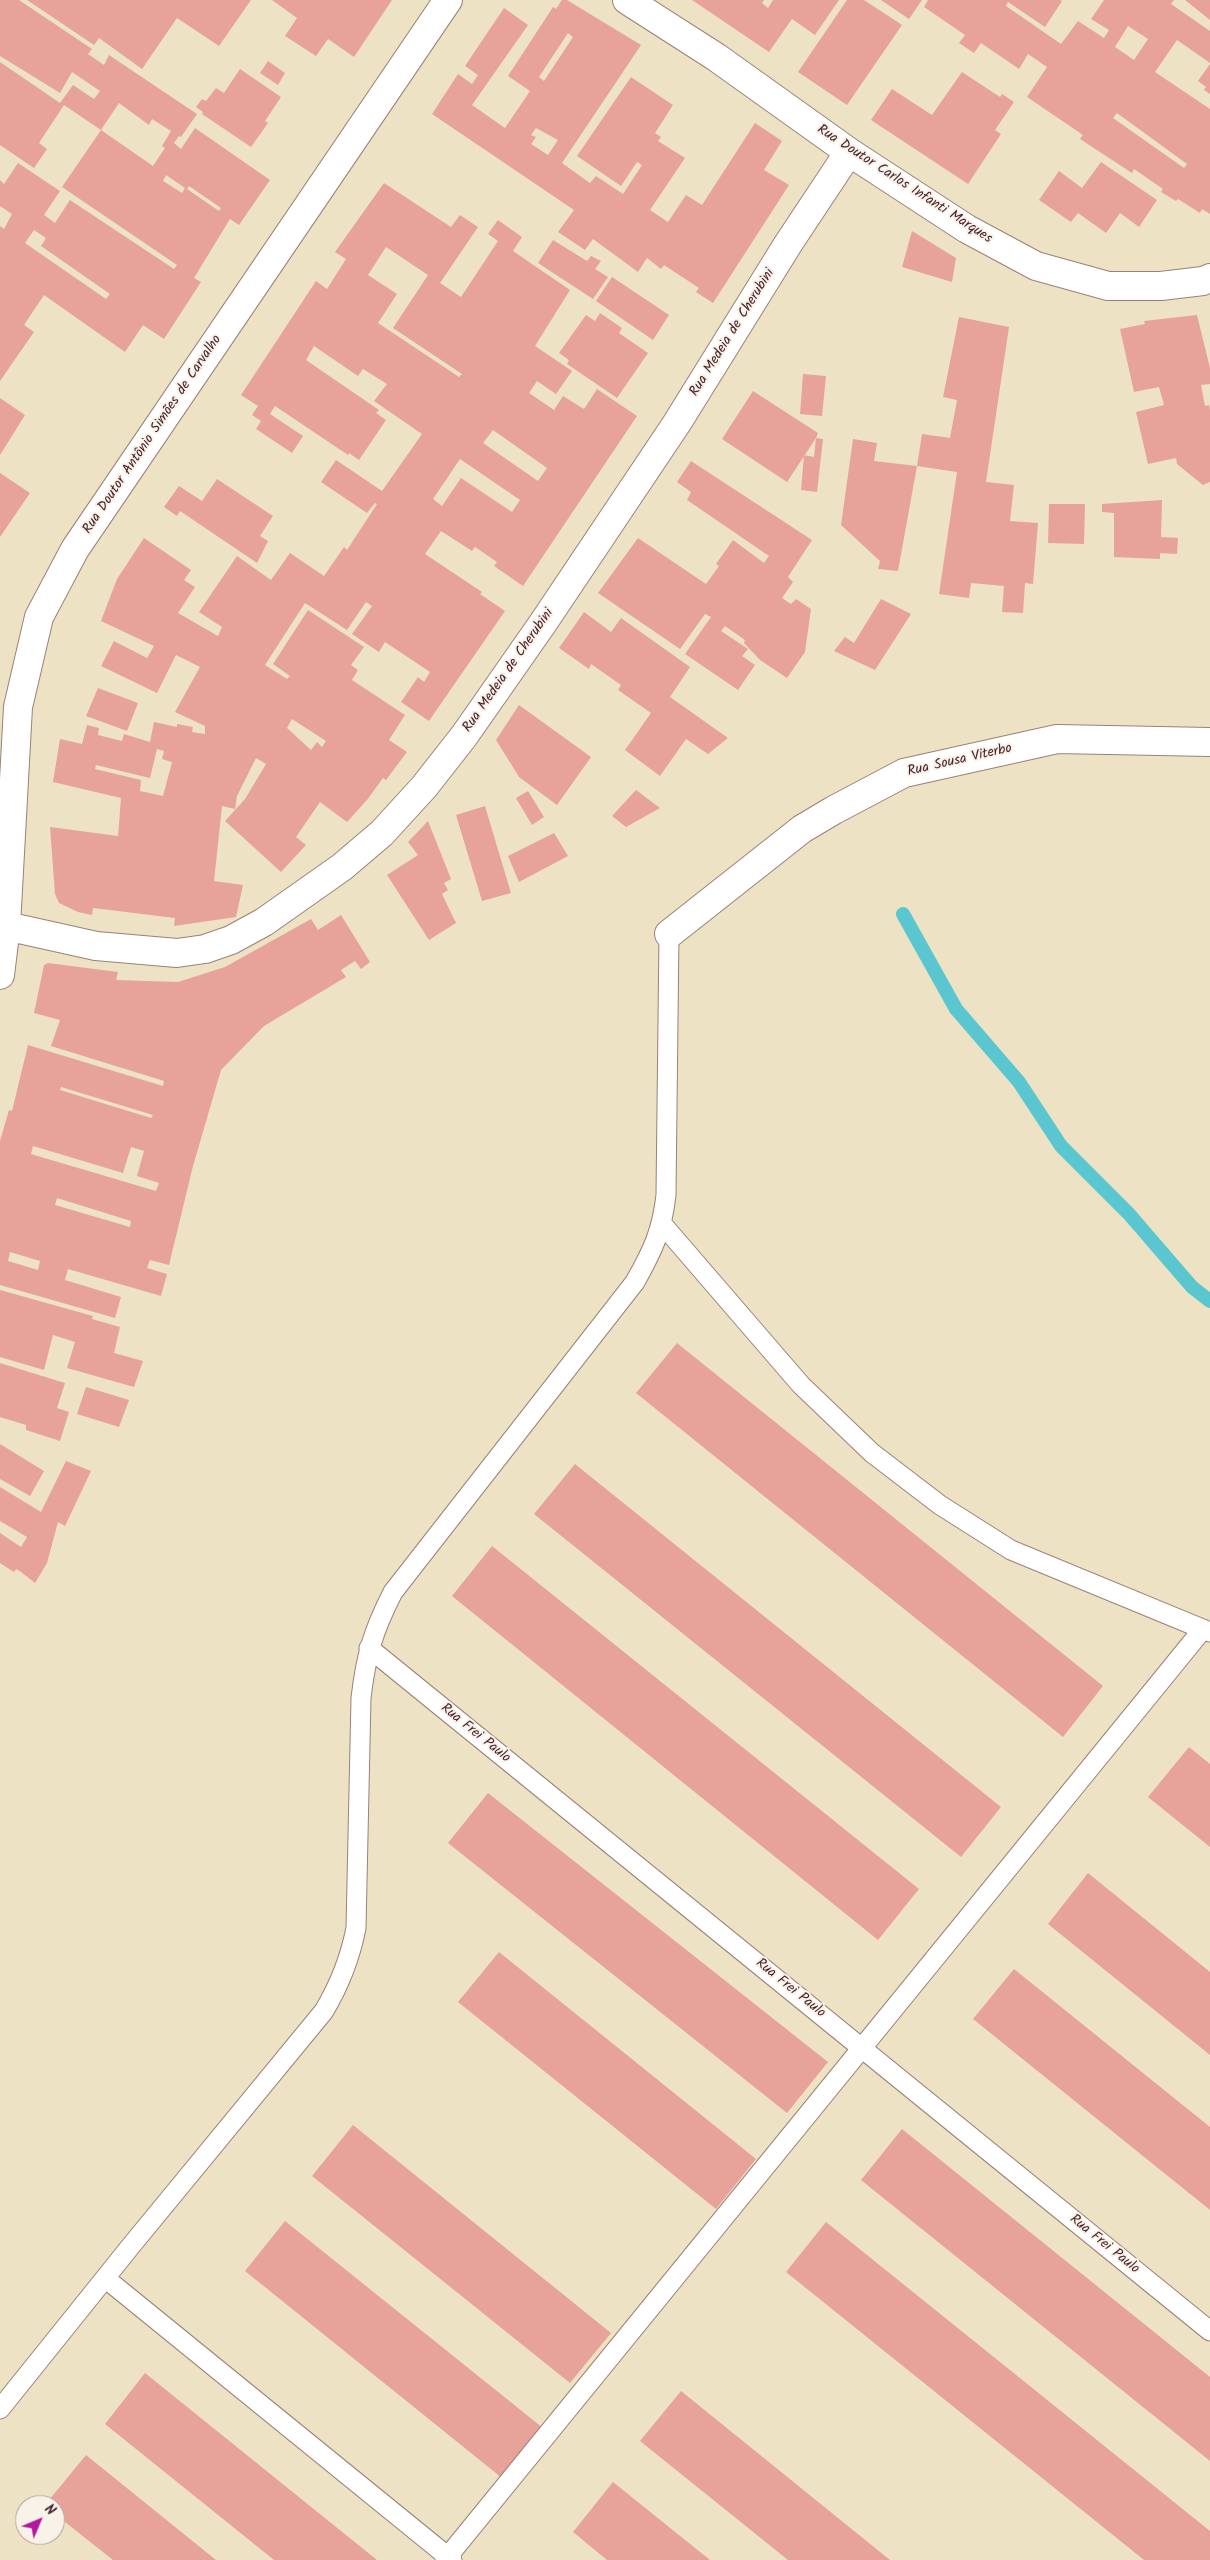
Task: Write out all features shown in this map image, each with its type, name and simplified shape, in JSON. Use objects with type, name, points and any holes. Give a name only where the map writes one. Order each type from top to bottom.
[{"type":"street","name":"Rua Doutor Antônio Simões de Carvalho","points":[[0,974],[6,926],[8,747],[39,617],[76,549],[448,0]]},
{"type":"street","name":"Rua Doutor Carlos Infanti Marques","points":[[627,0],[716,57],[849,152],[967,229],[1036,266],[1108,286],[1160,286],[1203,281],[1210,278]]},
{"type":"street","name":"Rua Medeia de Cherubini","points":[[6,926],[96,946],[177,953],[205,949],[231,940],[264,922],[342,867],[382,834],[424,787],[464,736],[543,623],[677,423],[788,244],[849,152]]},
{"type":"street","name":"Rua Sousa Viterbo","points":[[669,934],[802,829],[904,773],[1057,739],[1210,742]]},
{"type":"lane","points":[[0,2409],[324,2011],[341,1982],[351,1957],[356,1928],[361,1698],[365,1662],[376,1626],[393,1592],[635,1282],[651,1254],[663,1225],[666,1194],[669,934]]},
{"type":"lane","points":[[105,2278],[448,2559],[863,2048],[1207,1631],[1011,1550],[933,1499],[872,1453],[801,1385],[663,1225]]},
{"type":"lane","name":"Rua Frei Paulo","points":[[369,1648],[1210,2331]]},
{"type":"building","points":[[0,0],[19,0],[92,49],[88,54],[104,65],[109,55],[197,114],[181,137],[179,136],[174,143],[181,149],[195,128],[270,180],[239,225],[230,219],[194,278],[201,282],[164,339],[143,325],[125,352],[44,295],[24,325],[34,332],[0,381],[0,226],[4,229],[12,214],[0,206],[0,180],[4,184],[18,163],[60,191],[44,215],[55,223],[70,200],[174,269],[177,265],[62,187],[101,130],[64,105],[39,143],[47,149],[34,168],[0,145],[0,62],[60,103],[73,85],[94,99],[100,91],[72,72],[60,93],[0,56]],"holes":[[[119,103],[149,125],[152,119],[171,131],[162,146],[165,148],[153,166],[101,130]],[[166,175],[185,188],[182,193],[163,181]],[[189,186],[221,208],[219,211],[187,189]],[[34,230],[46,238],[41,246],[110,294],[106,299],[25,243]]]},
{"type":"building","points":[[27,0],[251,0],[219,46],[177,18],[142,69],[99,38],[94,45]]},
{"type":"building","points":[[272,0],[392,0],[354,57],[328,39],[316,56],[285,36],[297,18]]},
{"type":"building","points":[[562,0],[567,0],[641,45],[562,163],[590,183],[596,176],[623,194],[642,165],[637,162],[621,186],[577,156],[631,77],[673,105],[655,133],[661,137],[658,141],[685,158],[650,210],[668,222],[686,195],[702,205],[755,123],[782,141],[764,170],[789,185],[713,303],[696,292],[699,288],[664,265],[661,269],[647,258],[638,272],[593,239],[585,250],[558,232],[574,210],[432,114],[458,74],[472,84],[478,75],[465,66],[504,8],[528,25],[472,105],[505,128],[530,91],[508,76],[553,7],[556,9]],"holes":[[[568,33],[573,37],[544,81],[539,77]],[[536,128],[558,140],[548,155],[531,144],[536,137],[531,135]]]},
{"type":"building","points":[[692,0],[764,0],[762,3],[768,8],[773,0],[839,0],[815,35],[792,19],[769,52]]},
{"type":"building","points":[[847,0],[864,0],[902,25],[847,105],[798,72]]},
{"type":"building","points":[[881,0],[922,0],[909,19]]},
{"type":"building","points":[[928,0],[1060,0],[1062,1],[1045,27],[1008,2],[1006,6],[1061,44],[1078,21],[1104,38],[1109,30],[1091,19],[1104,0],[1174,0],[1171,4],[1210,31],[1210,63],[1177,40],[1155,72],[1210,109],[1210,214],[1202,209],[1200,213],[1178,199],[1176,201],[1161,192],[1163,189],[1134,169],[1132,173],[1080,139],[1083,135],[1027,97],[1047,67],[1028,54],[1019,69],[981,43],[974,53],[959,43],[965,35],[924,7]],"holes":[[[1128,26],[1148,39],[1134,60],[1115,47]],[[1117,113],[1187,164],[1184,168],[1113,118]]]},
{"type":"building","points":[[1185,0],[1210,0],[1210,20]]},
{"type":"building","points":[[268,61],[285,73],[278,85],[260,73]]},
{"type":"building","points":[[1210,64],[1210,94],[1204,90],[1206,87],[1198,81]]},
{"type":"building","points":[[240,69],[281,97],[265,121],[268,123],[251,147],[202,114],[203,112],[196,107],[202,99],[206,101],[216,88],[224,93]]},
{"type":"building","points":[[962,72],[1000,97],[1002,94],[1014,102],[995,130],[1001,134],[968,184],[871,120],[892,89],[932,115]]},
{"type":"building","points":[[1101,162],[1157,200],[1139,227],[1120,213],[1106,233],[1078,213],[1071,222],[1039,200],[1059,171],[1082,188]]},
{"type":"building","points":[[384,183],[451,227],[460,215],[478,227],[440,283],[461,297],[498,241],[488,234],[498,220],[522,237],[513,251],[570,290],[535,346],[572,371],[556,394],[537,381],[529,393],[554,410],[563,396],[584,409],[597,389],[637,416],[523,586],[494,566],[497,562],[475,547],[472,551],[441,531],[425,554],[482,592],[480,594],[505,611],[429,721],[401,702],[418,677],[424,682],[430,672],[385,642],[379,652],[352,634],[372,606],[366,602],[347,630],[305,603],[265,665],[287,679],[290,676],[273,664],[308,610],[364,647],[351,665],[358,670],[352,680],[405,715],[389,740],[407,752],[386,780],[383,778],[367,800],[347,822],[320,802],[296,837],[306,845],[281,872],[225,821],[245,799],[266,764],[256,758],[237,796],[235,809],[222,806],[214,881],[243,885],[236,917],[174,926],[175,918],[93,908],[92,915],[78,912],[59,903],[55,894],[50,827],[118,836],[121,798],[53,782],[60,739],[82,744],[87,725],[99,728],[98,735],[122,741],[124,734],[150,742],[154,722],[177,727],[177,724],[193,727],[192,732],[205,734],[205,726],[175,712],[200,667],[176,655],[157,693],[101,666],[114,641],[147,658],[154,646],[101,621],[117,579],[144,538],[191,570],[184,580],[195,587],[178,613],[218,636],[222,627],[199,612],[237,556],[271,580],[290,553],[324,576],[344,547],[347,550],[377,504],[375,503],[367,513],[321,482],[336,460],[382,491],[422,434],[374,401],[387,384],[363,369],[358,376],[314,346],[306,360],[379,410],[376,413],[386,420],[359,460],[349,453],[348,455],[275,406],[270,414],[303,436],[292,453],[256,429],[261,421],[252,415],[258,406],[241,395],[316,281],[327,289],[346,259],[335,252]],"holes":[[[386,247],[428,275],[393,328],[462,374],[459,377],[378,323],[397,294],[368,275]],[[493,430],[547,468],[538,481],[483,443]],[[460,459],[520,500],[512,512],[461,478],[442,506],[433,499]],[[292,719],[326,741],[322,747],[317,742],[311,750],[287,728]],[[157,749],[164,751],[162,759],[172,762],[163,796],[140,791],[141,780],[95,769],[96,765],[150,778]]]},
{"type":"building","points":[[912,231],[956,258],[952,282],[902,267]]},
{"type":"building","points":[[553,240],[587,261],[591,256],[601,261],[595,269],[608,277],[593,299],[538,263]]},
{"type":"building","points":[[612,277],[669,315],[653,340],[596,301]]},
{"type":"building","points":[[600,313],[622,328],[619,333],[648,353],[617,398],[567,364],[569,360],[559,353],[586,315],[595,321]]},
{"type":"building","points":[[1197,315],[1210,368],[1210,384],[1201,385],[1205,406],[1209,405],[1210,411],[1210,482],[1203,485],[1177,464],[1176,458],[1148,464],[1136,412],[1164,405],[1159,387],[1134,392],[1120,329],[1145,324],[1144,321]]},
{"type":"building","points":[[959,317],[1009,327],[986,482],[1014,485],[1010,521],[1038,523],[1033,584],[1025,583],[1023,613],[1002,612],[1004,586],[971,583],[969,598],[939,594],[957,472],[917,466],[922,434],[950,438],[957,400],[943,397]]},
{"type":"building","points":[[803,374],[826,376],[822,416],[800,414]]},
{"type":"building","points":[[753,391],[818,433],[816,438],[823,439],[817,492],[801,490],[804,456],[787,482],[722,439]],"holes":[[[816,438],[814,457],[805,455]]]},
{"type":"building","points":[[0,398],[25,415],[0,455]]},
{"type":"building","points":[[853,439],[877,443],[874,461],[917,466],[898,571],[878,569],[880,561],[841,525]]},
{"type":"building","points":[[691,461],[812,540],[788,577],[793,582],[782,598],[791,604],[796,599],[811,609],[805,652],[787,678],[760,660],[744,643],[745,640],[725,626],[721,631],[748,649],[742,656],[755,665],[738,690],[685,654],[711,617],[705,614],[680,649],[598,593],[638,538],[706,584],[719,566],[716,564],[733,540],[764,563],[769,556],[687,500],[691,492],[677,482]]},
{"type":"building","points":[[0,473],[30,493],[0,537]]},
{"type":"building","points":[[217,479],[273,516],[260,536],[268,541],[257,563],[180,511],[177,516],[164,507],[179,486],[202,501]]},
{"type":"building","points":[[1162,500],[1161,537],[1178,538],[1177,554],[1160,553],[1160,559],[1114,557],[1114,513],[1102,512],[1102,504]]},
{"type":"building","points":[[1049,504],[1085,504],[1084,544],[1048,543]]},
{"type":"building","points":[[881,599],[911,614],[875,670],[834,651],[845,637],[854,643]]},
{"type":"building","points":[[584,612],[611,632],[621,618],[690,667],[670,697],[728,738],[708,754],[686,739],[660,776],[625,750],[651,713],[618,690],[621,685],[591,664],[589,669],[559,648]]},
{"type":"building","points":[[98,688],[138,703],[127,731],[86,716]]},
{"type":"building","points":[[519,705],[591,757],[557,805],[519,777],[496,740]]},
{"type":"building","points":[[636,790],[660,808],[626,827],[612,816]]},
{"type":"building","points":[[528,791],[544,817],[532,825],[516,798]]},
{"type":"building","points":[[485,806],[511,893],[482,901],[456,815]]},
{"type":"building","points":[[428,821],[451,879],[444,883],[448,890],[442,894],[456,923],[429,940],[387,875],[418,855],[408,842]]},
{"type":"building","points":[[554,833],[568,856],[519,882],[508,856]]},
{"type":"building","points":[[341,915],[370,962],[361,969],[355,961],[341,970],[346,977],[264,1026],[221,1070],[193,1166],[169,1265],[150,1260],[147,1268],[167,1274],[161,1296],[68,1269],[65,1280],[121,1297],[115,1318],[0,1285],[0,1141],[9,1110],[12,1111],[28,1045],[163,1086],[164,1081],[51,1046],[60,1020],[34,1013],[44,965],[48,963],[118,972],[116,980],[178,982],[225,967],[311,919],[318,930]],"holes":[[[61,1087],[153,1115],[151,1118],[60,1090]],[[33,1146],[123,1173],[131,1147],[144,1151],[137,1176],[159,1183],[156,1191],[31,1154]],[[57,1198],[131,1221],[130,1227],[55,1205]],[[10,1252],[40,1261],[38,1270],[8,1261]]]},
{"type":"building","points":[[0,1290],[93,1316],[92,1319],[120,1327],[114,1353],[143,1361],[134,1387],[67,1368],[75,1342],[53,1335],[44,1370],[0,1357]]},
{"type":"building","points":[[677,1343],[1103,1686],[1063,1737],[636,1393]]},
{"type":"building","points":[[0,1363],[65,1383],[57,1408],[69,1412],[60,1441],[26,1430],[26,1425],[0,1417]]},
{"type":"building","points":[[86,1387],[129,1400],[119,1427],[77,1414]]},
{"type":"building","points":[[0,1444],[44,1471],[30,1496],[0,1479]]},
{"type":"building","points":[[66,1461],[91,1471],[65,1526],[58,1522],[47,1563],[35,1583],[16,1569],[14,1572],[0,1563],[0,1533],[21,1547],[27,1537],[0,1521],[0,1487],[41,1512]]},
{"type":"building","points":[[575,1464],[1001,1807],[961,1857],[534,1514]]},
{"type":"building","points":[[492,1546],[919,1889],[878,1940],[452,1596]]},
{"type":"building","points":[[1189,1747],[1210,1764],[1210,1847],[1148,1797]]},
{"type":"building","points":[[488,1793],[828,2062],[787,2113],[448,1843]]},
{"type":"building","points":[[1088,1873],[1210,1972],[1210,2055],[1048,1924]]},
{"type":"building","points":[[499,1952],[756,2159],[716,2209],[458,2002]]},
{"type":"building","points":[[1014,1969],[1210,2127],[1210,2210],[973,2019]]},
{"type":"building","points":[[353,2125],[611,2333],[570,2383],[312,2176]]},
{"type":"building","points":[[902,2129],[1210,2377],[1210,2461],[861,2180]]},
{"type":"building","points":[[285,2221],[543,2428],[502,2478],[245,2271]]},
{"type":"building","points":[[826,2222],[1210,2531],[1210,2560],[1144,2560],[786,2272]]},
{"type":"building","points":[[145,2373],[377,2560],[274,2560],[105,2424]]},
{"type":"building","points":[[681,2391],[890,2560],[788,2560],[640,2441]]},
{"type":"building","points":[[86,2455],[216,2560],[113,2560],[65,2522],[65,2495],[53,2495]]},
{"type":"building","points":[[613,2482],[710,2560],[607,2560],[573,2532]]},
{"type":"waterway","points":[[903,914],[956,1009],[1019,1082],[1061,1146],[1129,1214],[1192,1287],[1210,1301]]}]
